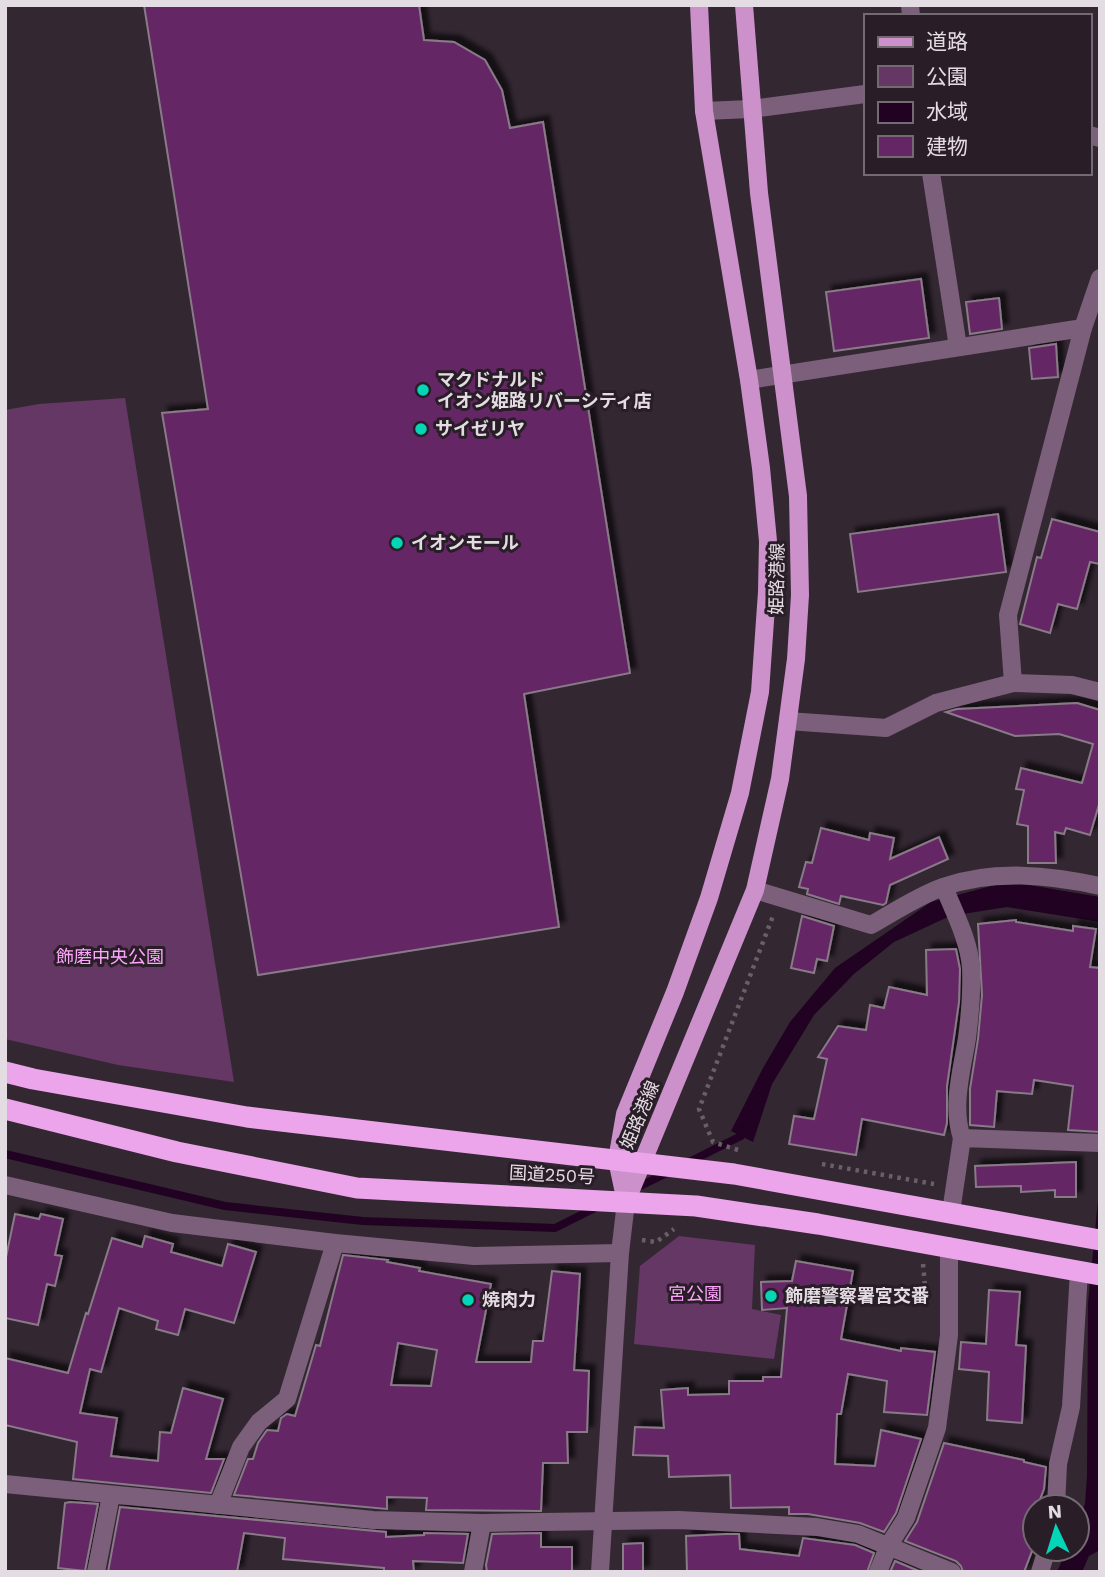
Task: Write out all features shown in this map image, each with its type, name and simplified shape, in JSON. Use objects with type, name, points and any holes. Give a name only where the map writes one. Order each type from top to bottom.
[{"type":"highway","name":"国道250号","points":[[5,1072],[247,1116],[734,1174],[1100,1240]]},
{"type":"highway","name":"国道250号","points":[[5,1109],[202,1157],[357,1188],[695,1206],[949,1246],[1090,1273]]},
{"type":"main road","name":"姫路港線","points":[[626,1202],[617,1160],[625,1114],[675,992],[722,857],[755,725],[763,657],[768,541],[749,380],[704,111],[699,5]]},
{"type":"main road","name":"姫路港線","points":[[626,1202],[755,890],[780,779],[788,721],[800,595],[799,515],[765,246],[744,5]]},
{"type":"street","points":[[704,111],[751,109],[864,94]]},
{"type":"street","points":[[931,175],[958,347]]},
{"type":"street","points":[[1013,683],[1008,615],[1083,328],[1100,278]]},
{"type":"street","points":[[749,380],[1083,328]]},
{"type":"street","points":[[788,721],[887,728],[936,703],[1013,683],[1072,685],[1100,692]]},
{"type":"street","points":[[755,890],[871,925],[944,887],[995,876],[1058,877],[1100,886]]},
{"type":"street","points":[[944,887],[961,929],[971,965],[968,1028],[957,1125],[962,1138],[951,1212]]},
{"type":"street","points":[[962,1138],[1097,1143]]},
{"type":"street","points":[[5,1185],[172,1223],[335,1244],[474,1256],[620,1253]]},
{"type":"street","points":[[600,1572],[620,1253],[626,1202]]},
{"type":"street","points":[[218,1505],[241,1447],[259,1422],[287,1399],[335,1244]]},
{"type":"street","points":[[878,1572],[889,1545],[906,1518],[937,1428],[949,1335],[949,1246]]},
{"type":"street","points":[[1057,1493],[1058,1464],[1071,1407],[1090,1273]]},
{"type":"street","points":[[5,1484],[373,1520],[482,1523],[737,1522],[817,1527],[858,1534],[952,1572]]},
{"type":"street","points":[[96,1572],[111,1494]]},
{"type":"street","points":[[473,1572],[482,1523]]},
{"type":"path","points":[[750,1154],[713,1142],[699,1109],[780,897]]},
{"type":"path","points":[[813,1163],[955,1188]]},
{"type":"path","points":[[923,1263],[926,1298]]},
{"type":"green space","name":"飾磨中央公園","points":[[125,398],[234,1082],[118,1065],[5,1039],[5,410],[39,404]]},
{"type":"green space","name":"宮公園","points":[[679,1236],[755,1245],[752,1309],[781,1315],[774,1359],[634,1344],[640,1266]]},
{"type":"water","points":[[1023,884],[1100,897],[1100,922],[1007,907],[950,916],[894,942],[854,974],[814,1015],[772,1084],[753,1142],[731,1131],[790,1022],[835,968],[931,902],[995,885]]},
{"type":"water","points":[[1100,1179],[1100,1550],[1091,1555],[1091,1493],[1086,1493],[1088,1304]]},
{"type":"water","points":[[1061,1563],[1086,1563],[1082,1572],[1057,1572]]},
{"type":"building","name":"イオンモール","points":[[144,5],[419,5],[424,40],[454,42],[485,60],[502,90],[510,128],[543,122],[630,673],[524,694],[559,927],[258,975],[162,413],[208,409]]},
{"type":"building","points":[[921,279],[929,338],[834,351],[826,292]]},
{"type":"building","points":[[999,298],[1002,329],[970,334],[966,302]]},
{"type":"building","points":[[1056,344],[1058,377],[1032,379],[1029,348]]},
{"type":"building","points":[[998,514],[1006,572],[858,592],[850,534]]},
{"type":"building","points":[[1052,519],[1100,532],[1100,564],[1090,562],[1077,609],[1058,604],[1050,633],[1020,624],[1037,557],[1041,558]]},
{"type":"building","points":[[1077,703],[1100,710],[1100,801],[1090,835],[1066,828],[1064,834],[1055,832],[1056,863],[1028,863],[1028,826],[1017,824],[1024,790],[1016,789],[1021,768],[1082,783],[1093,744],[1059,734],[1015,736],[946,712],[957,709]]},
{"type":"building","points":[[821,828],[869,840],[870,833],[894,838],[890,859],[939,837],[948,859],[890,885],[886,903],[883,905],[841,896],[839,904],[807,894],[808,889],[799,887],[806,862],[812,863]]},
{"type":"building","points":[[802,916],[834,926],[827,961],[817,959],[814,973],[791,968]]},
{"type":"building","points":[[1016,920],[1073,931],[1073,926],[1096,929],[1090,967],[1100,968],[1100,1132],[1068,1130],[1073,1086],[1034,1080],[1032,1094],[997,1091],[994,1127],[970,1125],[970,1089],[982,995],[978,924]]},
{"type":"building","points":[[956,949],[960,969],[959,1002],[947,1086],[947,1123],[944,1135],[862,1119],[856,1155],[789,1144],[794,1116],[814,1119],[827,1059],[818,1057],[838,1026],[866,1030],[870,1005],[884,1008],[889,987],[927,995],[926,950]]},
{"type":"building","points":[[1076,1162],[1076,1197],[1055,1197],[1055,1190],[1021,1192],[1021,1186],[976,1187],[975,1166]]},
{"type":"building","points":[[15,1214],[39,1219],[41,1214],[63,1219],[55,1255],[62,1256],[55,1286],[47,1284],[38,1325],[5,1318],[5,1262]]},
{"type":"building","points":[[145,1236],[173,1244],[171,1252],[222,1266],[228,1244],[256,1252],[234,1323],[185,1309],[178,1335],[156,1329],[158,1321],[119,1308],[101,1372],[90,1369],[80,1413],[117,1418],[111,1456],[158,1461],[160,1432],[171,1433],[183,1388],[223,1399],[206,1459],[224,1459],[211,1493],[73,1479],[77,1442],[5,1425],[5,1358],[68,1373],[112,1238],[142,1247]]},
{"type":"building","points":[[343,1255],[388,1260],[387,1262],[420,1268],[419,1271],[491,1284],[476,1362],[531,1362],[533,1341],[543,1341],[552,1271],[580,1274],[574,1370],[589,1371],[587,1432],[567,1432],[568,1463],[543,1463],[541,1511],[426,1510],[427,1498],[387,1497],[387,1509],[234,1495],[248,1459],[253,1459],[258,1443],[267,1430],[278,1431],[281,1418],[287,1414],[295,1416],[316,1345],[320,1346]],"holes":[[[398,1343],[437,1350],[431,1386],[391,1385]]]},
{"type":"building","points":[[796,1261],[853,1271],[841,1339],[901,1351],[901,1348],[935,1352],[927,1415],[884,1412],[887,1381],[848,1374],[841,1414],[837,1414],[835,1464],[875,1466],[881,1430],[921,1439],[896,1513],[884,1532],[860,1523],[808,1514],[789,1514],[789,1507],[731,1508],[730,1475],[669,1477],[668,1456],[633,1455],[635,1427],[664,1428],[661,1390],[688,1388],[688,1395],[729,1394],[729,1381],[763,1381],[763,1377],[781,1377],[787,1308],[762,1310],[761,1282],[792,1281]]},
{"type":"building","points":[[989,1290],[1020,1292],[1016,1345],[1026,1346],[1022,1423],[987,1420],[989,1372],[959,1369],[961,1342],[986,1344]]},
{"type":"building","points":[[944,1443],[1046,1467],[1042,1493],[1021,1493],[1021,1563],[1027,1563],[1024,1572],[963,1572],[956,1561],[905,1541],[917,1522]]},
{"type":"building","points":[[65,1503],[98,1504],[85,1571],[58,1568]]},
{"type":"building","points":[[120,1507],[386,1532],[386,1537],[424,1533],[468,1534],[463,1563],[413,1561],[414,1572],[384,1572],[384,1568],[283,1559],[285,1538],[244,1533],[237,1572],[108,1572]]},
{"type":"building","points":[[541,1533],[541,1547],[572,1547],[572,1572],[487,1572],[492,1534]]},
{"type":"building","points":[[739,1534],[740,1549],[799,1556],[803,1538],[855,1545],[874,1553],[867,1572],[687,1572],[686,1536]]},
{"type":"building","points":[[643,1543],[643,1572],[623,1572],[623,1544]]},
{"type":"building","points":[[895,1561],[921,1572],[890,1572]]},
{"type":"waterway","points":[[687,1163],[741,1136],[746,1127]]},
{"type":"waterway","points":[[5,1154],[225,1206],[363,1221],[555,1228],[597,1207]]},
{"type":"waterway","points":[[634,1189],[669,1172]]},
{"type":"place","name":"マクドナルド イオン姫路リバーシティ店","points":[[423,390]]},
{"type":"place","name":"サイゼリヤ","points":[[421,429]]},
{"type":"place","name":"イオンモール","points":[[397,543]]},
{"type":"place","name":"飾磨警察署宮交番","points":[[771,1296]]},
{"type":"place","name":"焼肉力","points":[[468,1300]]}]
